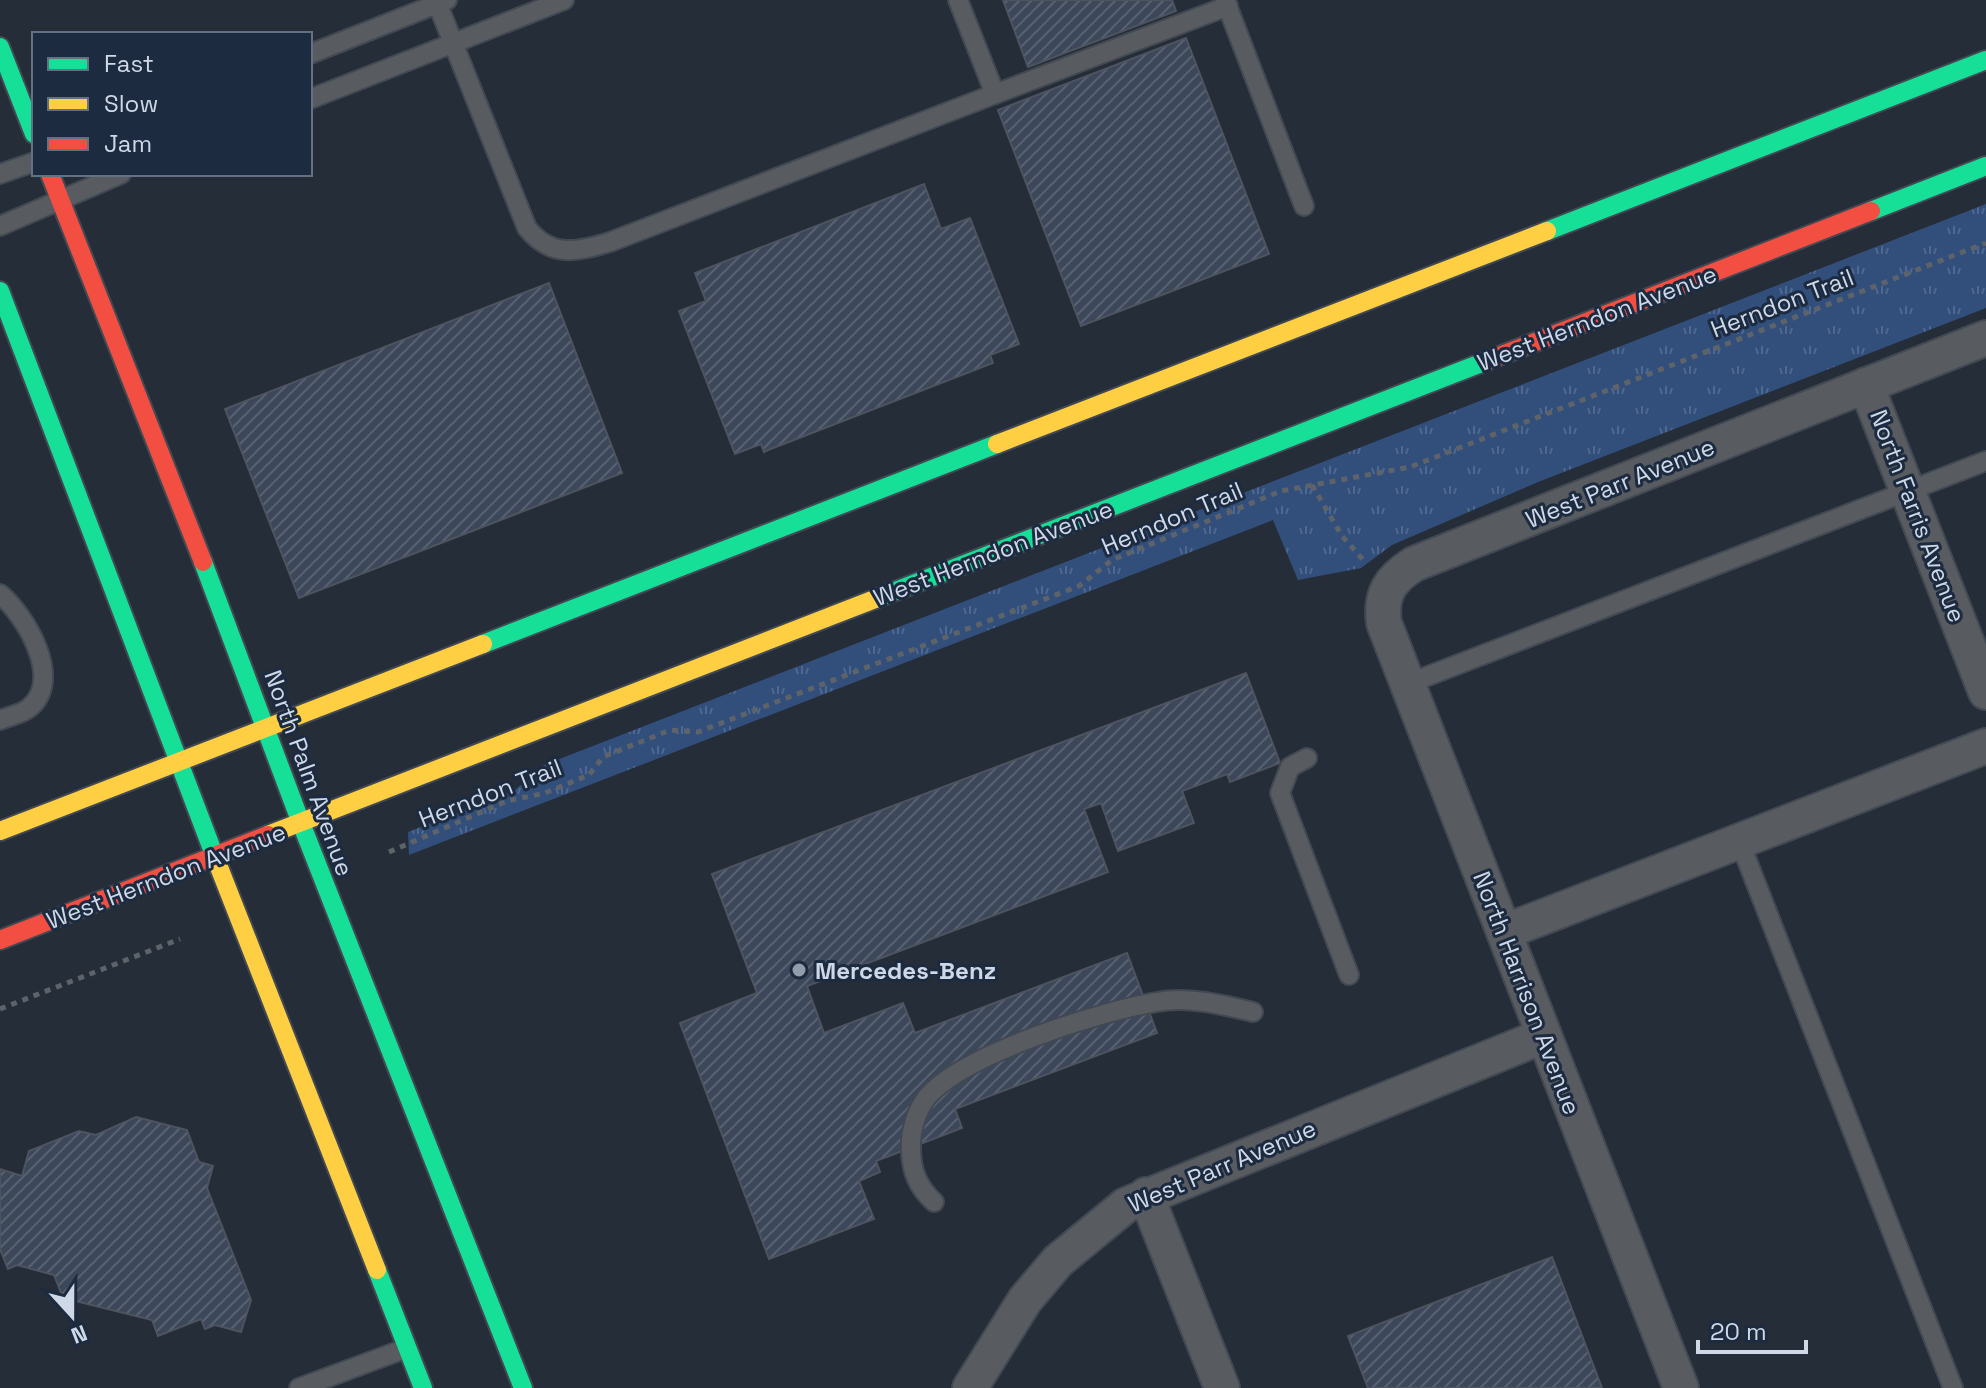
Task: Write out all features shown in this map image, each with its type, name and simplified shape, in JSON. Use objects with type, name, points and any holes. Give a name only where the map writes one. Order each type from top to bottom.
[{"type":"main road","points":[[0,47],[32,129]]},
{"type":"main road","points":[[0,831],[1986,60]]},
{"type":"main road","name":"West Herndon Avenue","points":[[0,940],[1986,166]]},
{"type":"main road","name":"North Palm Avenue","points":[[51,176],[523,1388]]},
{"type":"main road","points":[[0,291],[215,857],[407,1348],[430,1383]]},
{"type":"street","points":[[1866,385],[1986,338]]},
{"type":"street","name":"North Farris Avenue","points":[[1866,385],[1986,692]]},
{"type":"street","name":"West Parr Avenue","points":[[1384,595],[1395,577],[1414,564],[1866,385]]},
{"type":"street","name":"North Harrison Avenue","points":[[1384,595],[1384,623],[1681,1388]]},
{"type":"street","points":[[1504,932],[1986,746]]},
{"type":"street","name":"West Parr Avenue","points":[[970,1388],[1025,1300],[1058,1261],[1105,1221],[1146,1195],[1543,1036]]},
{"type":"street","points":[[1146,1195],[1222,1388]]},
{"type":"lane","points":[[312,98],[564,0]]},
{"type":"lane","points":[[958,0],[995,94]]},
{"type":"lane","points":[[312,53],[440,1],[451,43],[527,228],[551,249],[568,252],[610,242],[1226,3],[1304,206]]},
{"type":"lane","points":[[0,174],[32,163]]},
{"type":"lane","points":[[0,226],[116,176]]},
{"type":"lane","points":[[1407,684],[1986,461]]},
{"type":"lane","points":[[0,594],[26,625],[45,675],[42,691],[28,709],[0,720]]},
{"type":"lane","points":[[1307,758],[1290,767],[1280,793],[1349,975]]},
{"type":"lane","points":[[1739,840],[1953,1388]]},
{"type":"lane","points":[[934,1202],[922,1191],[911,1165],[910,1131],[927,1098],[968,1067],[1043,1035],[1159,1001],[1206,1002],[1253,1012]]},
{"type":"lane","points":[[299,1388],[407,1348]]},
{"type":"path","name":"Herndon Trail","points":[[389,852],[507,801],[545,793],[589,775],[603,757],[670,730],[698,732],[1079,586],[1112,560],[1281,491],[1410,467],[1986,243]]},
{"type":"path","points":[[1312,485],[1384,595]]},
{"type":"path","points":[[0,1009],[180,939]]},
{"type":"green space","points":[[1986,204],[1986,308],[1538,482],[1392,545],[1361,568],[1298,580],[1273,520],[409,855],[408,832],[515,790],[544,765]]},
{"type":"building","points":[[1003,0],[1172,0],[1176,11],[1028,67]]},
{"type":"building","points":[[1186,38],[1269,254],[1081,326],[998,110]]},
{"type":"building","points":[[924,184],[941,229],[970,218],[1019,344],[990,355],[993,363],[764,452],[761,444],[735,454],[679,311],[706,301],[695,273]]},
{"type":"building","points":[[549,283],[622,473],[299,598],[225,409]]},
{"type":"building","name":"Mercedes-Benz","points":[[1246,673],[1280,763],[1230,782],[1227,774],[1182,791],[1194,823],[1118,851],[1101,803],[1084,809],[1108,872],[807,986],[824,1033],[903,1003],[915,1033],[1127,953],[1157,1033],[955,1109],[962,1128],[876,1161],[880,1172],[859,1181],[874,1219],[769,1259],[680,1023],[757,993],[712,874]]},
{"type":"building","points":[[136,1117],[187,1130],[199,1162],[213,1166],[207,1188],[251,1300],[241,1332],[215,1325],[205,1329],[201,1319],[158,1336],[152,1320],[63,1298],[54,1275],[17,1265],[8,1269],[0,1249],[0,1169],[22,1176],[29,1151],[79,1131],[96,1135]]},
{"type":"building","points":[[1552,1257],[1602,1388],[1368,1388],[1348,1336]]},
{"type":"traffic: fast","points":[[0,47],[32,129]]},
{"type":"traffic: fast","points":[[1547,231],[1986,60]]},
{"type":"traffic: fast","points":[[1871,211],[1986,166]]},
{"type":"traffic: fast","points":[[0,291],[215,857]]},
{"type":"traffic: fast","points":[[875,599],[1489,360]]},
{"type":"traffic: fast","points":[[483,644],[997,444]]},
{"type":"traffic: fast","points":[[203,562],[301,823]]},
{"type":"traffic: fast","points":[[301,823],[523,1388]]},
{"type":"traffic: fast","points":[[377,1270],[423,1388]]},
{"type":"traffic: slow","points":[[997,444],[1547,231]]},
{"type":"traffic: slow","points":[[268,835],[875,599]]},
{"type":"traffic: slow","points":[[0,831],[483,644]]},
{"type":"traffic: slow","points":[[215,857],[377,1270]]},
{"type":"traffic: jam","points":[[51,176],[203,562]]},
{"type":"traffic: jam","points":[[1489,360],[1871,211]]},
{"type":"traffic: jam","points":[[0,940],[268,835]]},
{"type":"place","name":"Mercedes-Benz","points":[[799,970]]}]
